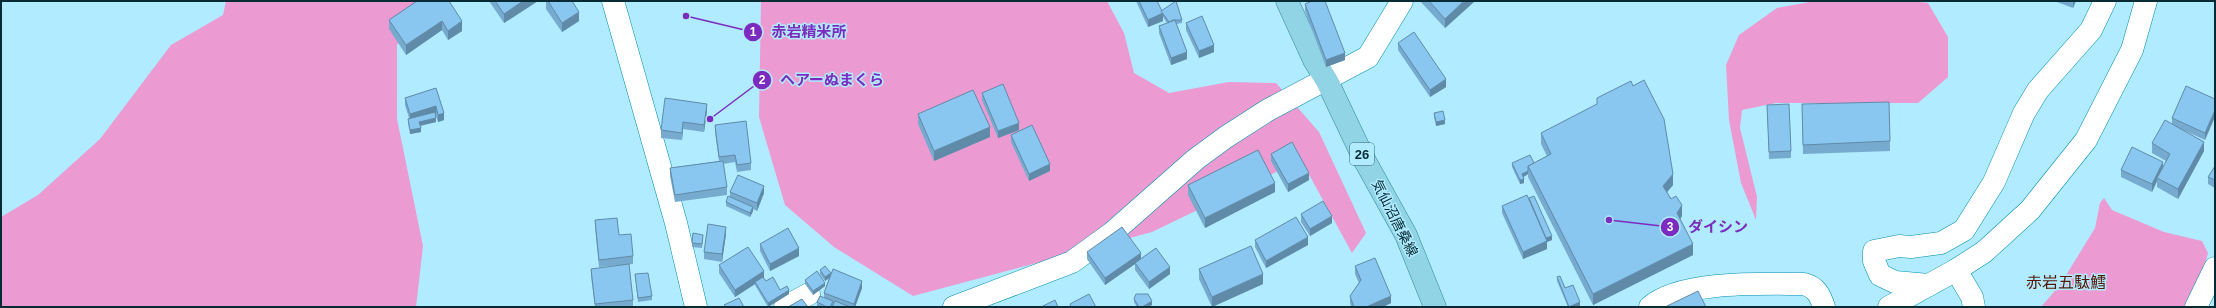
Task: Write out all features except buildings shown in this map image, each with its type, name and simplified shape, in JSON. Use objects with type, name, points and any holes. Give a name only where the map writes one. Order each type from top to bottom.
[{"type":"main road","name":"気仙沼唐桑線","points":[[1287,1],[1314,60],[1327,81],[1365,160],[1406,235],[1435,307]]},
{"type":"street","points":[[613,1],[676,223],[696,307]]},
{"type":"street","points":[[954,307],[1072,262],[1112,233],[1191,163],[1226,137],[1268,110],[1327,81],[1368,57],[1402,1]]},
{"type":"street","points":[[1929,285],[1895,282],[1880,275],[1874,261],[1874,251],[1899,246],[1911,247],[1941,243],[1964,230],[1994,182],[2024,113],[2038,90],[2091,30],[2105,1]]},
{"type":"street","points":[[1889,307],[1956,270],[1984,252],[2030,210],[2086,140],[2132,50],[2146,1]]},
{"type":"street","points":[[2196,307],[2215,268]]},
{"type":"street","points":[[1956,270],[1972,297],[1974,307]]},
{"type":"street","points":[[1650,307],[1682,292],[1713,286],[1804,284],[1811,286],[1817,291],[1824,307]]},
{"type":"street","points":[[785,307],[809,294]]},
{"type":"shaded area","points":[[226,1],[425,1],[397,45],[397,119],[423,246],[416,307],[1,307],[1,217],[38,195],[100,139],[171,45],[223,15]]},
{"type":"shaded area","points":[[761,1],[1107,1],[1124,33],[1134,73],[1169,93],[1229,82],[1276,83],[1319,132],[1366,233],[1352,253],[1301,160],[1152,232],[913,296],[834,247],[785,205],[759,117]]},
{"type":"shaded area","points":[[1815,1],[1912,1],[1928,3],[1948,37],[1948,77],[1918,103],[1776,103],[1742,110],[1740,128],[1757,197],[1756,220],[1741,183],[1729,120],[1726,65],[1739,35],[1777,8]]},
{"type":"shaded area","points":[[2104,198],[2112,210],[2164,232],[2202,241],[2208,253],[2197,293],[2189,307],[2041,307],[2060,285],[2095,228],[2100,203]]},
{"type":"place","name":"赤岩精米所","points":[[686,16]]},
{"type":"place","name":"ヘアーぬまくら","points":[[710,119]]},
{"type":"place","name":"ダイシン","points":[[1609,220]]},
{"type":"district","name":"赤岩五駄鱈","points":[[2066,282]]}]
